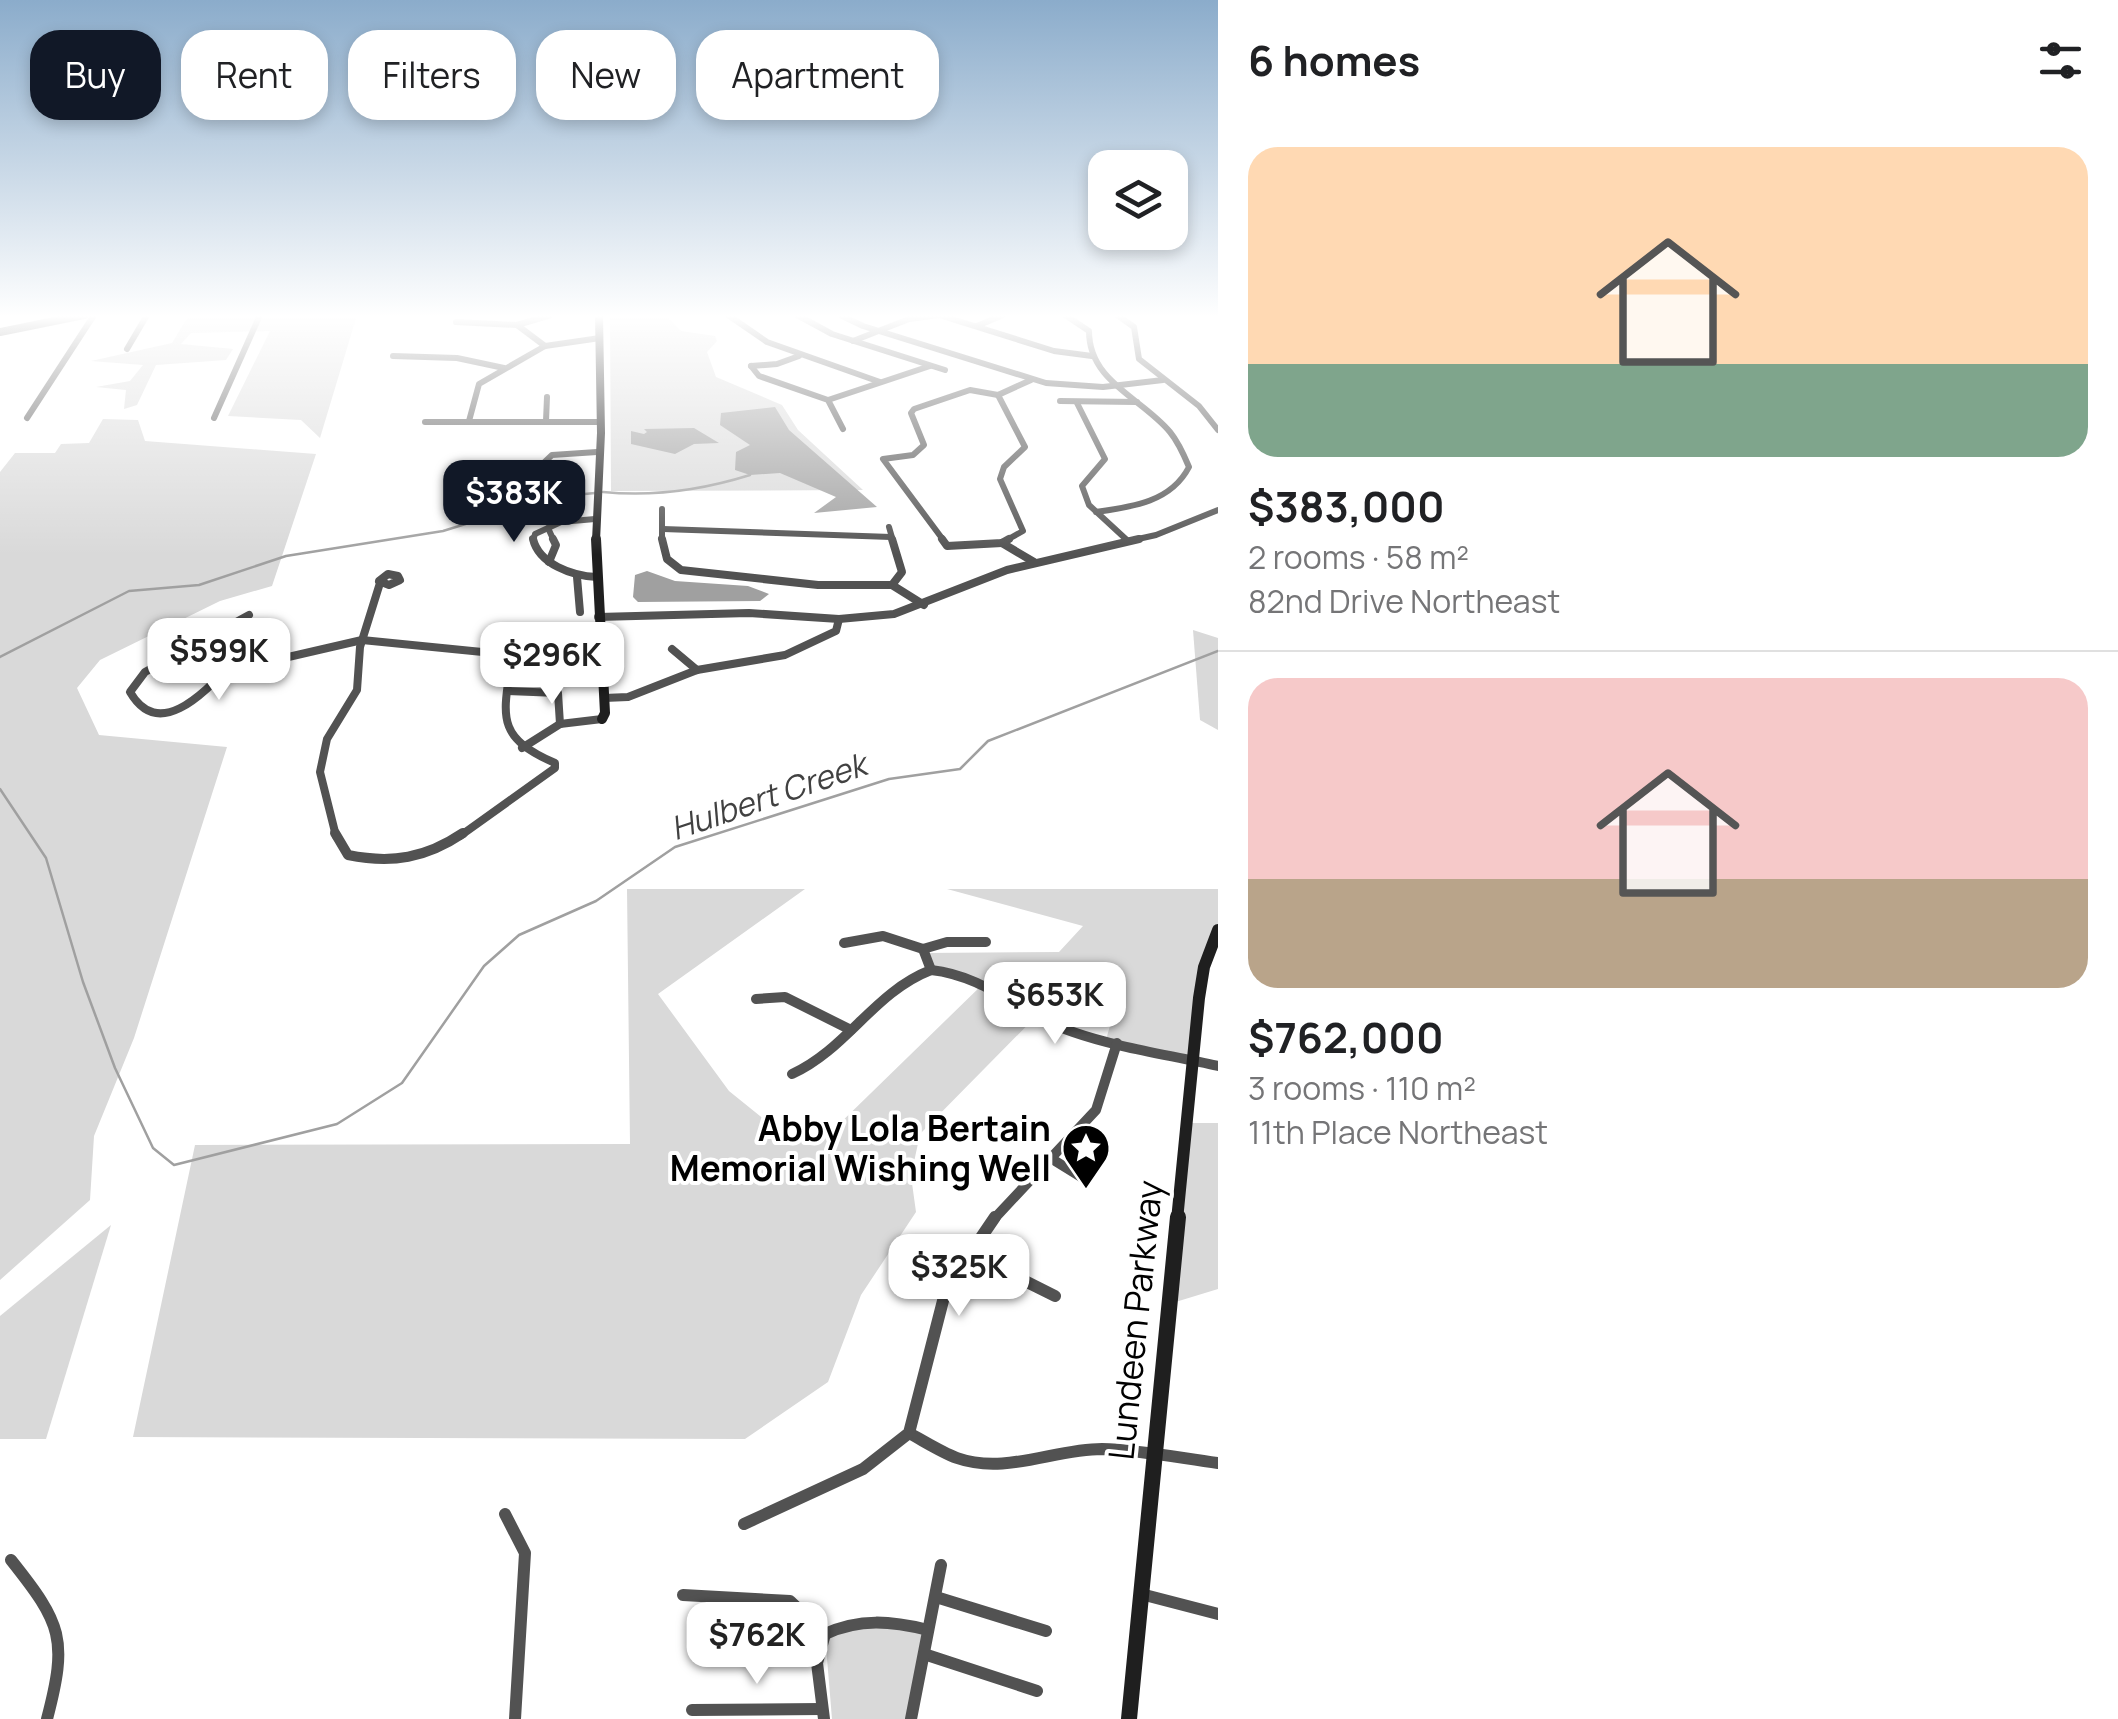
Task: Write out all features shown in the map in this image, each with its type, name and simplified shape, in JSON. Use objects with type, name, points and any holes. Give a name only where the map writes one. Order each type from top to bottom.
[{"type":"street","points":[[27,418],[42,395]]},
{"type":"street","points":[[214,418],[224,395]]},
{"type":"street","points":[[469,421],[474,395]]},
{"type":"street","points":[[522,748],[560,724],[602,718],[596,519],[601,395]]},
{"type":"street","points":[[814,395],[828,400],[842,395]]},
{"type":"street","points":[[883,459],[912,454],[924,446],[911,412],[955,395]]},
{"type":"street","points":[[876,451],[947,546],[1002,543],[1023,531],[1000,473],[1025,448],[994,395]]},
{"type":"street","points":[[1096,512],[1169,492],[1187,472],[1186,459],[1155,413],[1129,395]]},
{"type":"street","points":[[1184,395],[1199,406],[1218,430]]},
{"type":"street","points":[[546,421],[547,397]]},
{"type":"street","points":[[828,400],[844,428]]},
{"type":"street","points":[[1060,401],[1138,402]]},
{"type":"street","points":[[1077,404],[1105,459],[1082,486],[1088,505],[1128,542]]},
{"type":"street","points":[[425,422],[601,422]]},
{"type":"street","points":[[528,478],[552,455],[597,452]]},
{"type":"street","points":[[662,509],[663,551],[672,567],[818,584],[892,585],[924,605]]},
{"type":"street","points":[[598,617],[749,613],[839,618],[894,614],[1034,562],[1170,531],[1218,510]]},
{"type":"street","points":[[596,519],[575,519],[548,528],[536,534],[532,543],[549,562],[577,577],[597,577]]},
{"type":"street","points":[[889,527],[902,572],[892,585]]},
{"type":"street","points":[[548,528],[556,545],[549,562]]},
{"type":"street","points":[[663,530],[891,537]]},
{"type":"street","points":[[1002,543],[1034,562]]},
{"type":"street","points":[[577,577],[580,612]]},
{"type":"street","points":[[380,583],[362,640],[362,674],[357,690],[327,739],[320,772],[324,802],[340,848],[348,855],[365,860],[404,860],[448,846],[555,768],[546,758],[522,748],[511,734],[505,716],[512,654]]},
{"type":"street","points":[[246,650],[188,707],[171,714],[159,714],[139,705],[130,692],[145,672],[249,614]]},
{"type":"street","points":[[604,698],[628,697],[697,670],[785,655],[836,632],[839,618]]},
{"type":"street","points":[[208,635],[246,650],[284,658],[362,640],[512,654],[599,643]]},
{"type":"street","points":[[672,648],[697,670]]},
{"type":"street","points":[[752,648],[763,660]]},
{"type":"street","points":[[508,692],[558,693],[560,724]]},
{"type":"street","name":"Lundeen Parkway","points":[[1129,1719],[1204,968],[1218,930]]},
{"type":"street","points":[[844,944],[883,936],[923,949],[947,942],[986,942]]},
{"type":"street","points":[[923,949],[931,970]]},
{"type":"street","points":[[792,1074],[821,1062],[896,984],[931,970],[949,970],[986,981],[1053,1025],[1218,1066]]},
{"type":"street","points":[[756,999],[785,997],[851,1030]]},
{"type":"street","points":[[744,1524],[863,1469],[909,1433],[918,1410],[933,1330],[946,1288],[967,1252],[1096,1110],[1117,1043]]},
{"type":"street","points":[[1052,1160],[1086,1180]]},
{"type":"street","points":[[967,1252],[1055,1296]]},
{"type":"street","points":[[909,1433],[957,1458],[988,1464],[1014,1463],[1059,1451],[1153,1454],[1218,1463]]},
{"type":"street","points":[[505,1514],[525,1553],[514,1719]]},
{"type":"street","points":[[12,1560],[52,1610],[58,1631],[61,1672],[47,1719]]},
{"type":"street","points":[[911,1719],[941,1566]]},
{"type":"street","points":[[1141,1594],[1218,1614]]},
{"type":"street","points":[[683,1596],[790,1601],[825,1634]]},
{"type":"street","points":[[936,1596],[1046,1631]]},
{"type":"street","points":[[692,1710],[823,1714],[817,1663],[825,1634],[850,1621],[892,1621],[928,1630]]},
{"type":"street","points":[[924,1654],[1037,1691]]},
{"type":"shaded area","points":[[125,395],[142,395],[137,405],[124,409]]},
{"type":"shaded area","points":[[238,395],[333,395],[320,438],[301,420],[228,416]]},
{"type":"shaded area","points":[[610,395],[759,395],[782,405],[798,430],[863,490],[611,491]]},
{"type":"shaded area","points":[[775,407],[789,430],[877,507],[814,513],[836,497],[780,473],[750,475],[735,470],[736,452],[750,445],[720,425],[721,413]]},
{"type":"shaded area","points":[[103,419],[138,420],[145,441],[316,454],[272,586],[220,601],[100,660],[77,688],[99,735],[227,747],[134,1038],[94,1136],[90,1200],[0,1280],[0,472],[15,453],[55,453],[61,444],[89,443]]},
{"type":"shaded area","points":[[694,428],[719,443],[694,444],[675,454],[631,444],[631,431],[644,434],[644,429]]},
{"type":"shaded area","points":[[647,571],[675,581],[748,586],[769,594],[760,601],[638,602],[633,597],[635,575]]},
{"type":"shaded area","points":[[1193,630],[1218,638],[1218,730],[1200,720]]},
{"type":"shaded area","points":[[627,889],[805,889],[658,994],[729,1091],[792,1142],[832,1131],[985,982],[931,970],[925,953],[1059,952],[1083,926],[947,889],[1218,889],[1218,930],[1212,944],[1194,1061],[1106,1040],[1114,1011],[1061,991],[920,1134],[911,1176],[916,1212],[861,1295],[828,1382],[745,1439],[133,1437],[195,1145],[630,1144]]},
{"type":"shaded area","points":[[1188,1123],[1218,1123],[1218,1289],[1169,1304]]},
{"type":"shaded area","points":[[111,1225],[46,1439],[0,1439],[0,1316]]},
{"type":"shaded area","points":[[871,1621],[928,1630],[911,1719],[832,1719],[825,1634]]},
{"type":"waterway","points":[[603,492],[677,491],[750,475]]},
{"type":"waterway","name":"Hulbert Creek","points":[[0,657],[129,591],[199,585],[286,556],[443,531],[553,497],[595,493]]},
{"type":"waterway","name":"Hulbert Creek","points":[[0,789],[46,858],[83,982],[115,1068],[153,1148],[174,1165],[337,1124],[402,1083],[484,966],[519,935],[596,901],[675,847],[889,779],[960,769],[988,741],[1218,651]]},
{"type":"place","name":"Abby Lola Bertain Memorial Wishing Well","points":[[1086,1190]]}]
